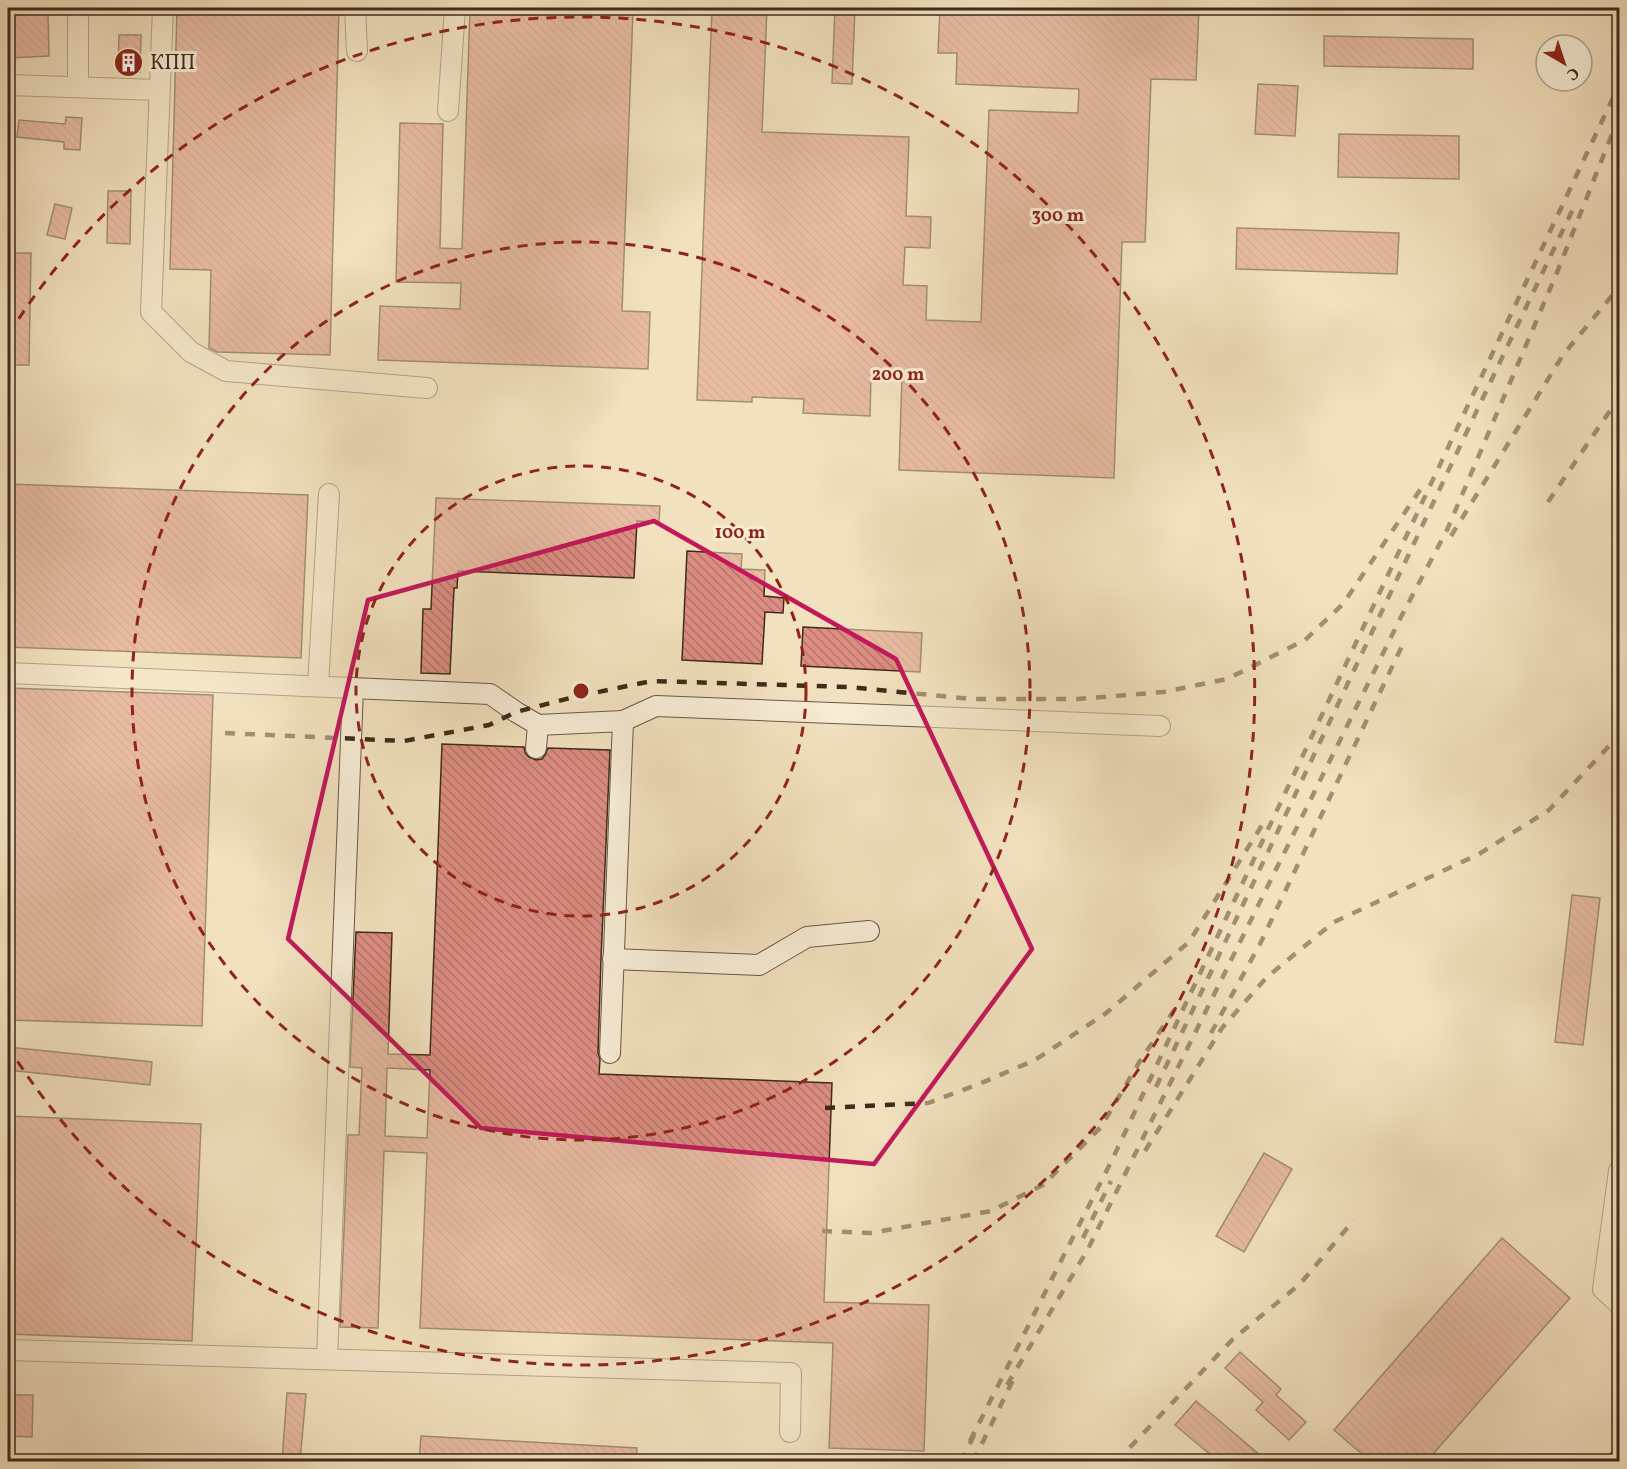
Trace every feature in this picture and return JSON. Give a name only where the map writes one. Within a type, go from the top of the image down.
[{"type":"street","points":[[163,8],[151,312],[191,351],[226,371],[427,388]]},
{"type":"street","points":[[355,8],[357,51]]},
{"type":"street","points":[[448,111],[455,8]]},
{"type":"street","points":[[78,18],[78,87]]},
{"type":"street","points":[[8,85],[159,90]]},
{"type":"street","points":[[318,687],[329,494]]},
{"type":"street","points":[[8,673],[490,694],[538,725],[622,721],[656,706],[1160,726]]},
{"type":"street","points":[[327,1359],[353,688]]},
{"type":"street","points":[[610,1053],[622,721]]},
{"type":"street","points":[[536,747],[538,725]]},
{"type":"street","points":[[613,959],[759,965],[807,937],[869,931]]},
{"type":"street","points":[[1619,1171],[1603,1289],[1620,1305]]},
{"type":"street","points":[[8,1350],[790,1373],[790,1432]]},
{"type":"highlighted area","points":[[654,521],[896,659],[1032,949],[874,1164],[481,1128],[288,939],[368,600]]},
{"type":"building","points":[[177,8],[339,8],[330,355],[217,352],[209,348],[211,270],[170,269]]},
{"type":"building","points":[[470,8],[633,11],[622,311],[650,312],[648,369],[378,360],[380,306],[460,309],[461,283],[396,282],[400,123],[443,124],[440,248],[462,249]]},
{"type":"building","points":[[712,8],[767,8],[762,132],[909,137],[906,216],[931,217],[930,248],[905,247],[903,285],[927,286],[926,320],[981,322],[989,110],[1078,113],[1079,89],[956,84],[957,53],[938,53],[940,8],[1199,8],[1196,80],[1151,79],[1145,242],[1122,242],[1114,478],[899,470],[902,376],[871,375],[870,416],[803,413],[804,399],[752,397],[752,402],[697,400]]},
{"type":"building","points":[[835,8],[855,8],[852,84],[832,83]]},
{"type":"building","points":[[48,13],[49,56],[8,58],[8,15]]},
{"type":"building","name":"КПП","points":[[119,35],[141,35],[140,72],[118,72]]},
{"type":"building","points":[[1324,36],[1473,39],[1473,69],[1324,66]]},
{"type":"building","points":[[1258,84],[1298,86],[1295,136],[1255,134]]},
{"type":"building","points":[[66,117],[82,118],[80,150],[64,149],[64,142],[17,137],[19,120],[65,124]]},
{"type":"building","points":[[1339,134],[1459,136],[1459,179],[1338,177]]},
{"type":"building","points":[[108,191],[131,191],[130,244],[107,243]]},
{"type":"building","points":[[55,204],[72,208],[65,239],[47,235]]},
{"type":"building","points":[[1237,228],[1399,233],[1397,274],[1236,269]]},
{"type":"building","points":[[8,253],[31,253],[29,365],[8,365]]},
{"type":"building","points":[[8,484],[308,495],[301,658],[8,647]]},
{"type":"building","points":[[436,498],[660,506],[659,522],[637,521],[634,578],[458,571],[457,588],[454,588],[450,674],[421,673],[423,609],[431,609]]},
{"type":"building","points":[[687,551],[742,554],[741,569],[765,570],[764,596],[784,598],[783,613],[765,612],[762,664],[682,660]]},
{"type":"building","points":[[803,627],[922,633],[920,672],[801,666]]},
{"type":"building","points":[[8,688],[213,695],[202,1026],[8,1020]]},
{"type":"building","points":[[442,744],[524,747],[525,753],[536,760],[542,759],[548,748],[610,750],[601,959],[599,1074],[832,1083],[824,1302],[929,1305],[924,1451],[829,1448],[833,1343],[420,1328],[427,1153],[384,1151],[378,1328],[340,1327],[348,1135],[359,1135],[362,1068],[350,1067],[356,932],[392,933],[388,1054],[430,1055]],"holes":[[[387,1068],[430,1070],[427,1138],[385,1136]]]},
{"type":"building","points":[[1572,895],[1600,898],[1583,1045],[1555,1042]]},
{"type":"building","points":[[8,1047],[152,1062],[150,1085],[8,1070]]},
{"type":"building","points":[[8,1116],[201,1124],[192,1341],[8,1334]]},
{"type":"building","points":[[1264,1153],[1292,1169],[1244,1252],[1216,1236]]},
{"type":"building","points":[[1502,1238],[1570,1298],[1427,1461],[1370,1461],[1334,1430]]},
{"type":"building","points":[[1240,1352],[1281,1389],[1276,1395],[1306,1422],[1289,1440],[1256,1410],[1263,1402],[1225,1368]]},
{"type":"building","points":[[287,1393],[306,1394],[300,1461],[282,1461]]},
{"type":"building","points":[[8,1395],[33,1395],[32,1437],[8,1436]]},
{"type":"building","points":[[1196,1401],[1267,1461],[1218,1461],[1175,1425]]},
{"type":"building","points":[[421,1436],[637,1448],[636,1461],[419,1461]]},
{"type":"railway","points":[[970,1441],[1112,1160],[1620,83]]},
{"type":"railway","points":[[1007,1385],[1088,1249],[1401,617],[1447,530],[1556,275],[1620,114]]},
{"type":"railway","points":[[1156,1087],[1573,209]]},
{"type":"railway","points":[[1451,536],[1563,355],[1620,286]]},
{"type":"railway","points":[[1548,502],[1620,396]]},
{"type":"railway","points":[[225,733],[404,741],[489,725],[516,712],[652,681],[849,687],[971,699],[1078,699],[1163,692],[1227,679],[1305,640],[1343,604],[1424,484]]},
{"type":"railway","points":[[1211,1033],[1260,944],[1403,644]]},
{"type":"railway","points":[[1145,1151],[1222,1028],[1267,977],[1334,922],[1479,854],[1549,810],[1610,745],[1620,724]]},
{"type":"railway","points":[[825,1108],[928,1103],[1035,1060],[1105,1014],[1189,942],[1264,822]]},
{"type":"railway","points":[[822,1231],[871,1233],[991,1211],[1043,1185],[1101,1127],[1140,1061],[1177,1006]]},
{"type":"railway","points":[[1083,1238],[1111,1181]]},
{"type":"railway","points":[[1116,1462],[1233,1339],[1300,1284],[1354,1220]]},
{"type":"railway","points":[[973,1462],[1014,1378]]},
{"type":"railway","points":[[1610,1462],[1614,1446],[1620,1387]]},
{"type":"railway","points":[[961,1462],[974,1435]]},
{"type":"place","name":"КПП","points":[[129,62]]}]
